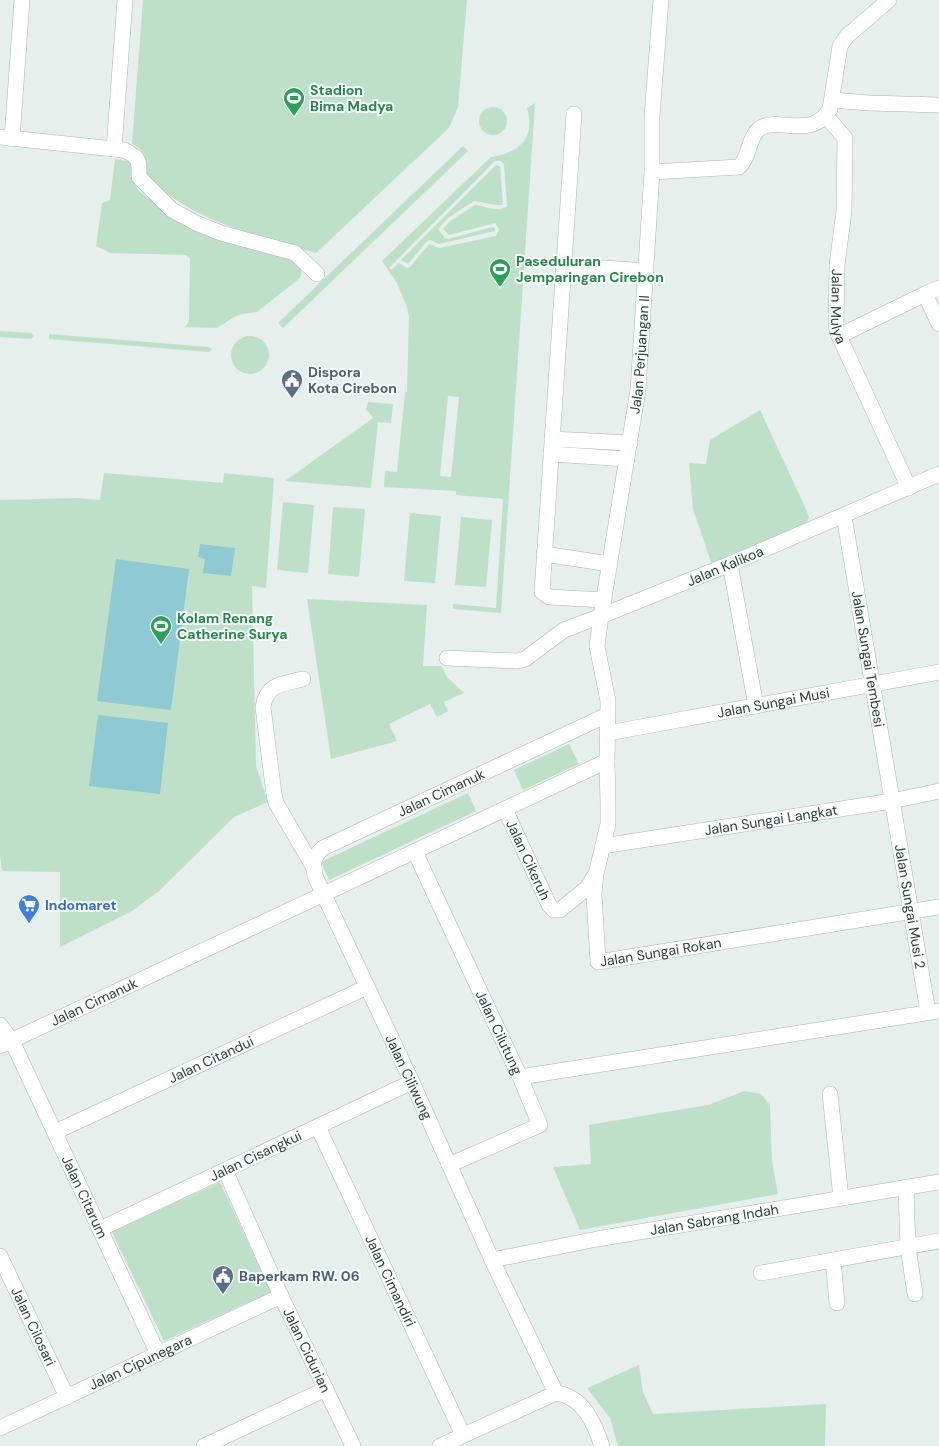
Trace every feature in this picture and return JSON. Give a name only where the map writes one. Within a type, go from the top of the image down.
[{"type":"street","points":[[22,0],[6,138],[124,150],[136,156],[139,161],[139,177],[172,210],[196,223],[221,233],[295,253],[317,274]]},
{"type":"street","points":[[114,149],[125,0]]},
{"type":"street","name":"Jalan Perjuangan II","points":[[601,616],[638,390],[652,172],[652,116],[661,0]]},
{"type":"street","points":[[652,172],[739,167],[744,162],[755,134],[760,128],[806,125],[817,122],[826,116],[832,100],[840,46],[860,23],[889,0]]},
{"type":"street","points":[[832,100],[939,105]]},
{"type":"street","points":[[574,114],[542,592],[548,597],[604,600]]},
{"type":"street","name":"Jalan Mulya","points":[[826,116],[845,138],[844,211],[837,265],[836,326],[909,488]]},
{"type":"street","points":[[563,265],[646,271]]},
{"type":"street","points":[[839,336],[932,291],[939,324]]},
{"type":"street","points":[[551,447],[630,443]]},
{"type":"street","points":[[551,447],[627,459]]},
{"type":"street","name":"Jalan Kalikoa","points":[[447,658],[517,661],[525,658],[564,630],[730,564],[939,474]]},
{"type":"street","name":"Jalan Sungai Tembesi","points":[[844,516],[892,802]]},
{"type":"street","points":[[544,554],[610,564]]},
{"type":"street","points":[[730,564],[756,706]]},
{"type":"street","points":[[601,616],[597,646],[607,694],[607,715]]},
{"type":"street","name":"Jalan Sungai Musi","points":[[608,733],[939,672]]},
{"type":"street","points":[[303,679],[277,685],[264,697],[263,707],[276,803],[314,868],[315,876],[324,895]]},
{"type":"street","name":"Jalan Sungai Rokan","points":[[607,715],[608,824],[596,874],[594,894],[598,962],[939,907]]},
{"type":"street","name":"Jalan Cimanuk","points":[[314,868],[316,854],[323,848],[607,715]]},
{"type":"street","name":"Jalan Cimanuk","points":[[6,1043],[607,761]]},
{"type":"street","name":"Jalan Sungai Langkat","points":[[603,846],[892,802],[939,791]]},
{"type":"street","name":"Jalan Sungai Musi 2","points":[[892,802],[911,912],[934,1012]]},
{"type":"street","name":"Jalan Cikeruh","points":[[505,809],[549,905],[554,910],[560,910],[587,888],[596,874]]},
{"type":"street","name":"Jalan Cilutung","points":[[415,852],[540,1124],[450,1165]]},
{"type":"street","name":"Jalan Ciliwung","points":[[324,895],[412,1082],[492,1260],[556,1393]]},
{"type":"street","name":"Jalan Citandui","points":[[55,1132],[367,987]]},
{"type":"street","points":[[520,1078],[934,1012]]},
{"type":"street","name":"Jalan Citarum","points":[[0,1025],[6,1043],[55,1132],[158,1354]]},
{"type":"street","name":"Jalan Cisangkui","points":[[100,1229],[412,1082]]},
{"type":"street","points":[[830,1094],[841,1198]]},
{"type":"street","name":"Jalan Cimandiri","points":[[318,1127],[463,1435]]},
{"type":"street","name":"Jalan Cidurian","points":[[225,1170],[281,1296],[353,1446]]},
{"type":"street","name":"Jalan Sabrang Indah","points":[[492,1260],[597,1238],[939,1182]]},
{"type":"street","points":[[906,1188],[908,1247],[916,1294]]},
{"type":"street","points":[[761,1273],[939,1242]]},
{"type":"street","name":"Jalan Cilosari","points":[[0,1256],[66,1397]]},
{"type":"street","points":[[833,1260],[837,1303]]},
{"type":"street","name":"Jalan Cipunegara","points":[[0,1428],[281,1296]]},
{"type":"street","points":[[204,1446],[326,1389]]},
{"type":"street","points":[[440,1446],[556,1393],[566,1394],[586,1410],[594,1424],[602,1446]]},
{"type":"green space","name":"Stadion Bima Madya","points":[[143,0],[467,0],[458,107],[449,128],[316,253],[235,229],[197,212],[161,189],[147,175],[144,166],[144,155],[132,144]]},
{"type":"green space","points":[[535,103],[501,613],[453,609],[453,604],[496,608],[503,499],[456,495],[456,491],[384,487],[385,471],[397,472],[405,392],[407,392],[409,317],[397,283],[382,261],[491,157],[510,152],[523,142],[529,127],[527,108]],"holes":[[[495,161],[500,161],[504,164],[507,206],[496,209],[475,205],[450,221],[443,229],[449,235],[495,223],[499,229],[496,236],[439,248],[429,244],[410,267],[407,268],[399,263],[391,270],[389,268]],[[448,396],[459,397],[451,477],[440,476]]]},
{"type":"green space","points":[[493,107],[503,111],[507,121],[503,131],[493,135],[483,131],[479,121],[483,111]]},
{"type":"green space","points":[[463,146],[468,151],[283,328],[278,323]]},
{"type":"green space","points":[[115,159],[131,162],[134,183],[139,191],[174,218],[292,259],[301,270],[300,278],[257,312],[234,317],[217,328],[185,327],[189,319],[190,259],[186,255],[110,253],[96,246],[102,203],[110,200]]},
{"type":"green space","points":[[496,165],[500,166],[503,205],[474,201],[448,218],[438,229],[448,239],[493,227],[495,231],[439,244],[430,240],[427,241],[408,264],[401,260]]},
{"type":"green space","points":[[0,331],[32,333],[34,336],[31,339],[0,337]]},
{"type":"green space","points":[[49,334],[209,347],[212,349],[209,352],[49,339]]},
{"type":"green space","points":[[250,336],[264,341],[269,355],[264,369],[250,374],[236,369],[231,355],[236,341]]},
{"type":"green space","points":[[368,402],[393,404],[391,423],[378,422],[371,488],[285,481],[373,418],[366,409]]},
{"type":"green space","points":[[760,410],[809,517],[807,523],[712,565],[693,509],[689,463],[706,464],[710,440]]},
{"type":"green space","points":[[104,473],[223,483],[224,473],[274,478],[266,588],[252,586],[256,766],[268,802],[234,817],[159,891],[132,911],[60,947],[60,872],[2,871],[0,856],[0,500],[77,498],[100,500]]},
{"type":"green space","points":[[283,502],[314,505],[308,573],[277,570]]},
{"type":"green space","points":[[333,507],[365,509],[359,577],[328,574]]},
{"type":"green space","points":[[410,513],[441,516],[435,583],[404,581]]},
{"type":"green space","points":[[461,517],[492,520],[486,587],[455,585]]},
{"type":"green space","points":[[307,599],[427,605],[423,666],[441,666],[447,677],[464,693],[444,702],[448,711],[437,717],[430,704],[389,724],[397,741],[331,759]]},
{"type":"green space","points":[[569,744],[579,764],[523,790],[514,770]]},
{"type":"green space","points":[[468,793],[476,811],[329,880],[321,862]]},
{"type":"green space","points":[[744,1091],[761,1094],[770,1105],[772,1162],[778,1194],[580,1230],[553,1167],[591,1164],[589,1125],[708,1105]]},
{"type":"green space","points":[[220,1182],[271,1292],[164,1341],[112,1232]]},
{"type":"green space","points":[[639,1365],[643,1392],[653,1414],[826,1404],[825,1446],[618,1446],[610,1418],[587,1388]]},
{"type":"water","points":[[200,544],[235,548],[231,576],[203,573],[205,559],[198,557]]},
{"type":"water","points":[[116,559],[189,569],[171,710],[97,701]]},
{"type":"water","points":[[98,715],[168,723],[160,794],[89,786]]},
{"type":"place","name":"Stadion Bima Madya","points":[[294,117]]},
{"type":"place","name":"Paseduluran Jemparingan Cirebon","points":[[500,288]]},
{"type":"place","name":"Dispora Kota Cirebon","points":[[292,399]]},
{"type":"place","name":"Kolam Renang Catherine Surya","points":[[161,645]]},
{"type":"place","name":"Indomaret","points":[[29,924]]},
{"type":"place","name":"Baperkam RW. 06","points":[[223,1295]]}]
